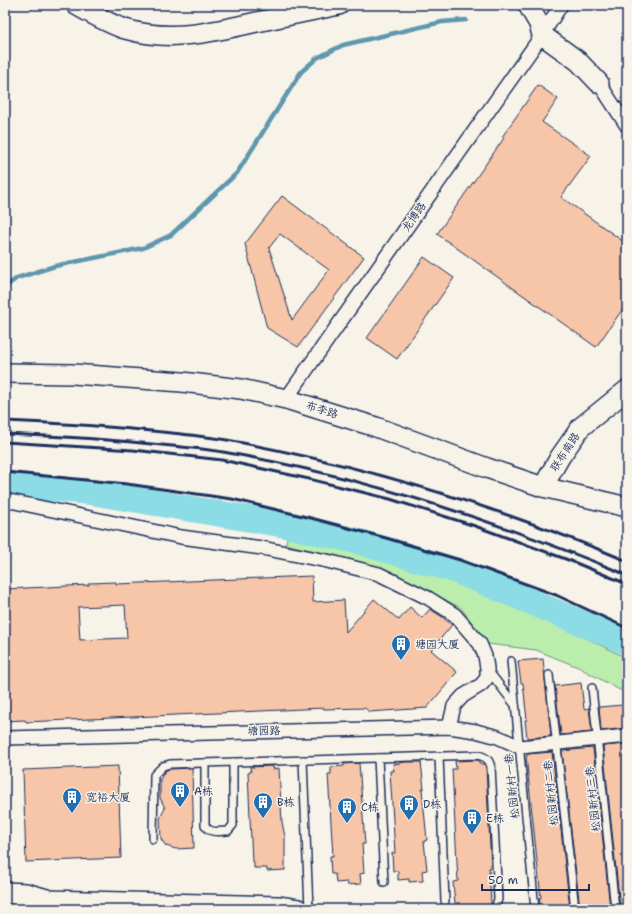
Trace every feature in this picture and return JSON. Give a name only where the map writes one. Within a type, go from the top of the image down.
[{"type":"main road","points":[[76,5],[104,21],[125,29],[153,35],[176,36],[210,32],[339,5]]},
{"type":"main road","points":[[528,5],[539,24],[542,35],[578,61],[599,83]]},
{"type":"main road","name":"布李路","points":[[5,373],[73,374],[182,382],[240,389],[286,399],[376,427],[543,488],[627,507]]},
{"type":"main road","name":"联布南路","points":[[543,488],[560,457],[581,427],[627,390]]},
{"type":"main road","points":[[5,893],[26,894],[47,900]]},
{"type":"main road","points":[[5,903],[47,900],[254,905],[298,909]]},
{"type":"street","name":"龙博路","points":[[286,399],[542,35],[561,5]]},
{"type":"street","points":[[599,83],[627,126]]},
{"type":"street","points":[[5,500],[181,537],[262,548],[328,561],[379,574],[428,598],[455,615],[480,644],[485,656],[487,668],[487,678],[481,685],[463,696],[454,706],[449,727]]},
{"type":"street","name":"塘园路","points":[[5,738],[449,727],[476,731],[498,737],[520,748]]},
{"type":"street","points":[[520,748],[627,736]]},
{"type":"lane","name":"松园新村一巷","points":[[511,661],[536,909]]},
{"type":"lane","points":[[487,668],[515,705]]},
{"type":"lane","name":"松园新村二巷","points":[[549,675],[575,909]]},
{"type":"lane","name":"松园新村三巷","points":[[592,688],[615,909]]},
{"type":"lane","points":[[439,756],[445,901]]},
{"type":"lane","points":[[153,840],[154,775],[163,766],[170,764],[484,756],[490,761],[491,767],[498,899],[495,909]]},
{"type":"lane","points":[[378,758],[384,882]]},
{"type":"lane","points":[[303,760],[309,909]]},
{"type":"lane","points":[[205,763],[207,829],[211,831],[228,831],[233,825],[234,818],[232,762]]},
{"type":"green space","points":[[290,532],[434,575],[553,622],[627,658],[627,694],[578,667],[536,650],[488,644],[461,608],[408,580],[349,559],[285,544]]},
{"type":"building","points":[[538,85],[558,99],[542,122],[591,156],[561,197],[627,244],[627,303],[596,347],[437,234],[504,138],[502,137]]},
{"type":"building","points":[[282,196],[364,257],[298,347],[267,328],[245,244]],"holes":[[[280,234],[329,270],[292,320],[269,248]]]},
{"type":"building","points":[[424,257],[454,278],[397,359],[367,338]]},
{"type":"building","points":[[312,576],[313,602],[344,600],[346,632],[374,599],[399,620],[410,607],[422,618],[430,609],[441,616],[452,625],[431,650],[457,672],[427,708],[369,712],[365,708],[324,708],[26,722],[25,720],[5,721],[5,589],[89,585],[89,583],[116,582],[116,584]],"holes":[[[125,605],[127,638],[80,640],[78,607]]]},
{"type":"building","points":[[543,659],[551,736],[527,738],[525,720],[527,720],[523,683],[521,683],[518,661]]},
{"type":"building","points":[[581,683],[584,709],[589,708],[592,732],[561,735],[555,686]]},
{"type":"building","points":[[623,705],[625,728],[601,731],[599,707]]},
{"type":"building","points":[[627,744],[627,906],[620,907],[603,746]]},
{"type":"building","points":[[593,748],[610,908],[580,909],[562,751]]},
{"type":"building","points":[[552,752],[570,909],[541,909],[539,898],[541,898],[526,756],[528,754]]},
{"type":"building","name":"E栋","points":[[455,761],[480,761],[480,764],[484,764],[486,767],[491,867],[489,868],[491,906],[486,906],[486,909],[461,909],[460,903],[455,903],[453,882],[458,881],[452,769],[456,769]]},
{"type":"building","name":"D栋","points":[[421,762],[427,840],[424,841],[427,870],[422,871],[423,881],[409,882],[409,879],[398,880],[398,871],[393,871],[392,853],[395,853],[390,771],[394,771],[393,764]]},
{"type":"building","name":"C栋","points":[[359,763],[365,844],[362,844],[364,873],[360,874],[361,884],[347,885],[347,882],[336,883],[335,874],[331,874],[330,856],[333,856],[328,774],[331,774],[331,767]]},
{"type":"building","name":"宽裕大厦","points":[[118,766],[121,858],[26,862],[23,770]]},
{"type":"building","name":"B栋","points":[[273,766],[273,769],[279,768],[282,822],[285,837],[285,870],[267,871],[267,868],[254,868],[254,862],[252,862],[248,773],[251,772],[250,767]]},
{"type":"building","name":"A栋","points":[[192,768],[194,848],[176,849],[166,846],[161,839],[160,818],[165,808],[160,798],[160,779],[166,770]]},
{"type":"waterway","points":[[5,287],[17,278],[55,266],[143,248],[171,235],[237,173],[301,72],[317,58],[343,45],[442,22],[466,20]]},
{"type":"waterway","points":[[5,484],[91,492],[286,525],[353,540],[455,570],[627,642]]},
{"type":"railway","points":[[5,421],[172,433],[227,440],[278,450],[380,475],[430,490],[529,523],[627,561]]},
{"type":"railway","points":[[5,434],[89,438],[131,442],[223,452],[275,462],[378,487],[428,502],[529,536],[627,575]]},
{"type":"railway","points":[[5,442],[133,450],[222,460],[309,479],[390,499],[475,526],[571,561],[627,584]]},
{"type":"railway","points":[[5,472],[127,484],[232,499],[311,518],[460,560],[556,595],[627,628]]},
{"type":"place","name":"塘园大厦","points":[[401,661]]},
{"type":"place","name":"A栋","points":[[180,808]]},
{"type":"place","name":"宽裕大厦","points":[[72,814]]},
{"type":"place","name":"B栋","points":[[263,819]]},
{"type":"place","name":"D栋","points":[[409,821]]},
{"type":"place","name":"C栋","points":[[347,824]]},
{"type":"place","name":"E栋","points":[[472,835]]}]
